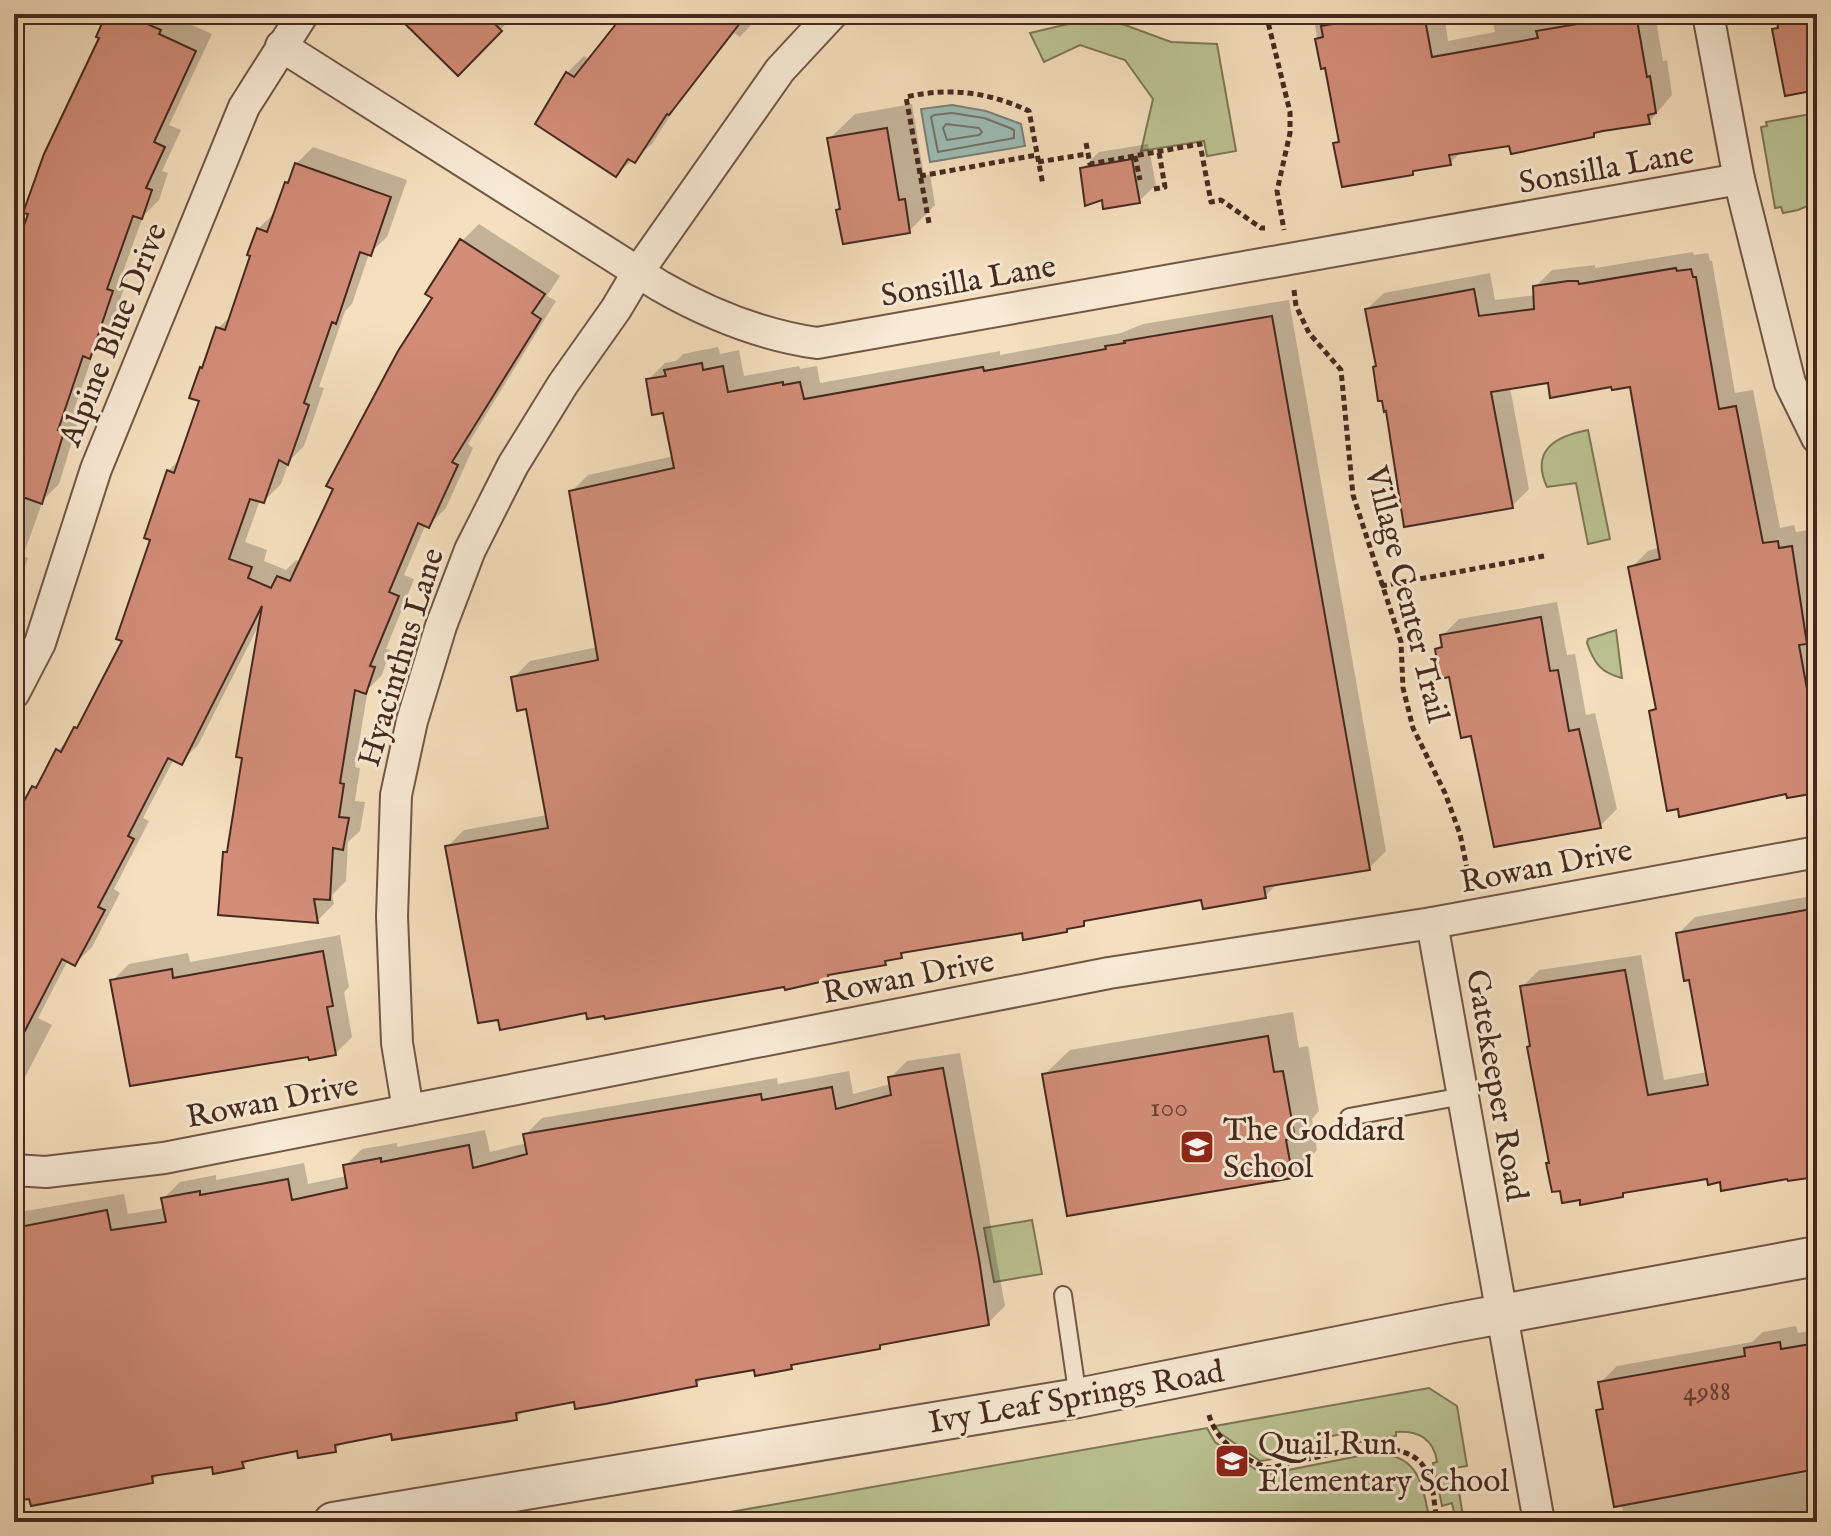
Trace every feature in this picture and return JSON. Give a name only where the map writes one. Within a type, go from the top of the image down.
[{"type":"street","name":"Alpine Blue Drive","points":[[14,693],[40,643],[96,469],[244,107],[303,14]]},
{"type":"street","name":"Hyacinthus Lane","points":[[408,1110],[397,1043],[392,916],[396,795],[412,721],[441,626],[470,550],[513,465],[638,272],[780,70],[832,14]]},
{"type":"street","points":[[1708,14],[1739,179],[1790,383],[1817,438]]},
{"type":"street","name":"Sonsilla Lane","points":[[281,46],[701,309],[780,337],[817,343],[1739,179]]},
{"type":"street","name":"Rowan Drive","points":[[14,1170],[46,1172],[164,1158],[1109,973],[1432,923],[1817,852]]},
{"type":"street","name":"Gatekeeper Road","points":[[1432,923],[1539,1522]]},
{"type":"street","name":"Ivy Leaf Springs Road","points":[[341,1521],[1078,1398],[1502,1314],[1817,1256]]},
{"type":"lane","points":[[1349,1117],[1463,1096]]},
{"type":"lane","points":[[1063,1295],[1078,1398]]},
{"type":"path","points":[[1086,143],[1090,164],[1200,144],[1211,202],[1221,200],[1261,228],[1284,228],[1277,191],[1290,133],[1290,112],[1266,14]]},
{"type":"path","points":[[929,223],[906,97],[961,91],[1004,99],[1029,111],[1043,185]]},
{"type":"path","points":[[1154,189],[1165,187],[1159,152]]},
{"type":"path","points":[[920,176],[1087,154]]},
{"type":"path","points":[[1135,156],[1140,180]]},
{"type":"path","name":"Village Center Trail","points":[[1293,285],[1296,306],[1309,333],[1341,370],[1353,495],[1401,642],[1403,688],[1413,728],[1445,793],[1460,834],[1468,873]]},
{"type":"path","points":[[1381,586],[1544,556]]},
{"type":"path","points":[[1209,1415],[1213,1431],[1219,1438],[1269,1468],[1381,1447],[1405,1451],[1423,1464],[1428,1474],[1437,1522]]},
{"type":"green space","points":[[1100,20],[1125,25],[1171,42],[1217,44],[1236,151],[1207,156],[1204,141],[1141,151],[1153,99],[1125,60],[1080,45],[1044,62],[1030,33],[1081,21]]},
{"type":"green space","points":[[1817,113],[1817,202],[1783,213],[1781,207],[1775,208],[1761,127],[1767,126],[1766,122]]},
{"type":"green space","points":[[1588,430],[1610,539],[1588,544],[1576,483],[1547,487],[1542,463],[1544,454],[1556,441]]},
{"type":"green space","points":[[1616,630],[1622,678],[1599,666],[1587,643],[1588,639]]},
{"type":"green space","points":[[1032,1220],[1042,1274],[994,1282],[984,1228]]},
{"type":"green space","points":[[1429,1388],[1457,1406],[1467,1466],[1455,1468],[1464,1522],[1456,1522],[1452,1503],[1442,1506],[1433,1463],[1437,1462],[1435,1454],[1429,1442],[1418,1435],[1396,1432],[1396,1436],[1354,1443],[1351,1432],[1298,1443],[1300,1455],[1260,1461],[1220,1433],[1215,1426]]},
{"type":"green space","name":"Quail Run Elementary School","points":[[1207,1428],[1215,1442],[1255,1469],[1262,1470],[1263,1475],[1369,1454],[1398,1458],[1415,1472],[1430,1522],[674,1522]]},
{"type":"water","points":[[952,105],[986,111],[1021,124],[1025,146],[930,162],[921,109]]},
{"type":"building","points":[[106,14],[125,14],[161,30],[159,34],[196,51],[154,142],[165,147],[146,188],[152,190],[142,219],[133,216],[107,289],[113,291],[90,359],[83,356],[58,430],[64,432],[42,504],[14,494],[14,254],[28,214],[23,213],[44,154],[99,38],[96,37]]},
{"type":"building","points":[[395,14],[485,14],[502,31],[458,76]]},
{"type":"building","points":[[624,14],[747,14],[667,114],[635,163],[628,159],[616,177],[535,124],[566,72],[574,77]]},
{"type":"building","points":[[1364,14],[1424,14],[1432,57],[1538,38],[1536,31],[1636,14],[1656,113],[1648,115],[1650,124],[1603,131],[1594,133],[1594,137],[1511,154],[1509,146],[1449,155],[1451,165],[1342,187],[1333,143],[1339,142],[1325,68],[1321,69],[1315,39],[1323,37],[1321,26]]},
{"type":"building","points":[[1776,14],[1817,14],[1817,90],[1785,96],[1772,29],[1778,28]]},
{"type":"building","points":[[887,128],[899,200],[905,199],[910,233],[843,244],[827,138]]},
{"type":"building","points":[[1132,159],[1140,203],[1103,209],[1102,200],[1085,206],[1080,168]]},
{"type":"building","points":[[295,163],[391,197],[371,256],[360,252],[336,324],[332,322],[304,403],[309,405],[288,465],[279,460],[264,503],[250,499],[229,559],[252,567],[248,578],[271,588],[277,576],[290,581],[333,489],[326,486],[398,351],[432,298],[425,294],[460,239],[545,294],[532,313],[541,319],[452,462],[458,465],[429,528],[418,523],[389,592],[399,596],[370,666],[375,667],[366,694],[355,690],[340,783],[344,784],[339,817],[349,818],[343,850],[333,848],[330,900],[314,899],[318,923],[218,915],[223,852],[227,852],[242,758],[236,757],[262,606],[182,765],[168,758],[128,836],[134,839],[98,907],[105,910],[75,966],[62,959],[14,1052],[14,820],[32,786],[36,788],[56,749],[61,752],[74,727],[77,728],[122,641],[116,639],[150,540],[144,538],[167,470],[174,473],[199,401],[189,398],[200,367],[216,327],[225,330],[257,228],[267,232]]},
{"type":"building","points":[[1676,268],[1677,271],[1691,269],[1693,277],[1696,277],[1719,409],[1736,406],[1763,543],[1778,541],[1779,548],[1792,546],[1807,644],[1799,645],[1817,744],[1817,793],[1787,798],[1786,794],[1679,817],[1678,809],[1667,811],[1649,711],[1656,709],[1628,567],[1660,559],[1630,387],[1612,390],[1611,387],[1550,398],[1548,383],[1491,392],[1513,508],[1404,527],[1386,411],[1382,401],[1378,401],[1373,367],[1376,366],[1365,309],[1474,289],[1479,316],[1534,309],[1533,286],[1568,281],[1578,281],[1579,284]]},
{"type":"building","points":[[1272,316],[1370,870],[1264,887],[1266,898],[1203,909],[1201,900],[1084,921],[1084,926],[1067,929],[1067,932],[1023,940],[1022,933],[901,953],[902,958],[885,961],[886,965],[828,975],[829,980],[785,990],[784,987],[605,1019],[604,1016],[587,1019],[586,1013],[500,1030],[498,1020],[478,1023],[445,846],[548,828],[526,709],[517,711],[511,677],[598,660],[569,491],[674,468],[663,413],[652,415],[646,379],[666,376],[664,370],[702,363],[703,370],[723,366],[728,392],[800,382],[804,399],[983,367],[984,371],[1106,349],[1105,346],[1124,341]]},
{"type":"building","points":[[1541,617],[1550,671],[1558,670],[1569,731],[1579,729],[1601,828],[1494,847],[1471,736],[1461,738],[1449,677],[1440,679],[1435,649],[1442,647],[1440,635]]},
{"type":"building","points":[[1817,908],[1817,1177],[1721,1191],[1720,1182],[1708,1185],[1707,1179],[1623,1193],[1623,1197],[1580,1205],[1580,1200],[1562,1203],[1560,1191],[1552,1192],[1546,1163],[1549,1163],[1527,1047],[1530,1046],[1520,986],[1625,970],[1648,1095],[1708,1085],[1689,980],[1684,981],[1676,933]]},
{"type":"building","points":[[323,951],[333,1006],[327,1007],[336,1055],[130,1086],[110,980],[172,969],[173,978]]},
{"type":"building","points":[[1268,1036],[1274,1072],[1283,1071],[1295,1138],[1286,1140],[1293,1178],[1067,1216],[1042,1074]]},
{"type":"building","points":[[943,1068],[989,1325],[880,1345],[880,1349],[791,1365],[792,1369],[755,1376],[754,1370],[696,1380],[697,1386],[605,1404],[575,1409],[574,1402],[516,1413],[517,1420],[392,1440],[391,1434],[335,1445],[336,1452],[298,1458],[297,1451],[242,1462],[244,1468],[213,1474],[212,1467],[152,1476],[153,1483],[31,1506],[29,1499],[14,1501],[14,1228],[107,1210],[111,1230],[166,1222],[161,1198],[200,1191],[200,1195],[288,1179],[292,1200],[347,1188],[343,1165],[381,1158],[381,1162],[469,1145],[473,1168],[527,1154],[523,1134],[761,1094],[762,1100],[832,1087],[836,1109],[891,1095],[888,1077]]},
{"type":"building","points":[[1780,1342],[1781,1349],[1817,1343],[1817,1469],[1614,1507],[1596,1410],[1603,1409],[1598,1382],[1745,1356],[1744,1348]]},
{"type":"place","name":"The Goddard School","points":[[1197,1147]]},
{"type":"place","name":"Quail Run Elementary School","points":[[1232,1461]]}]
